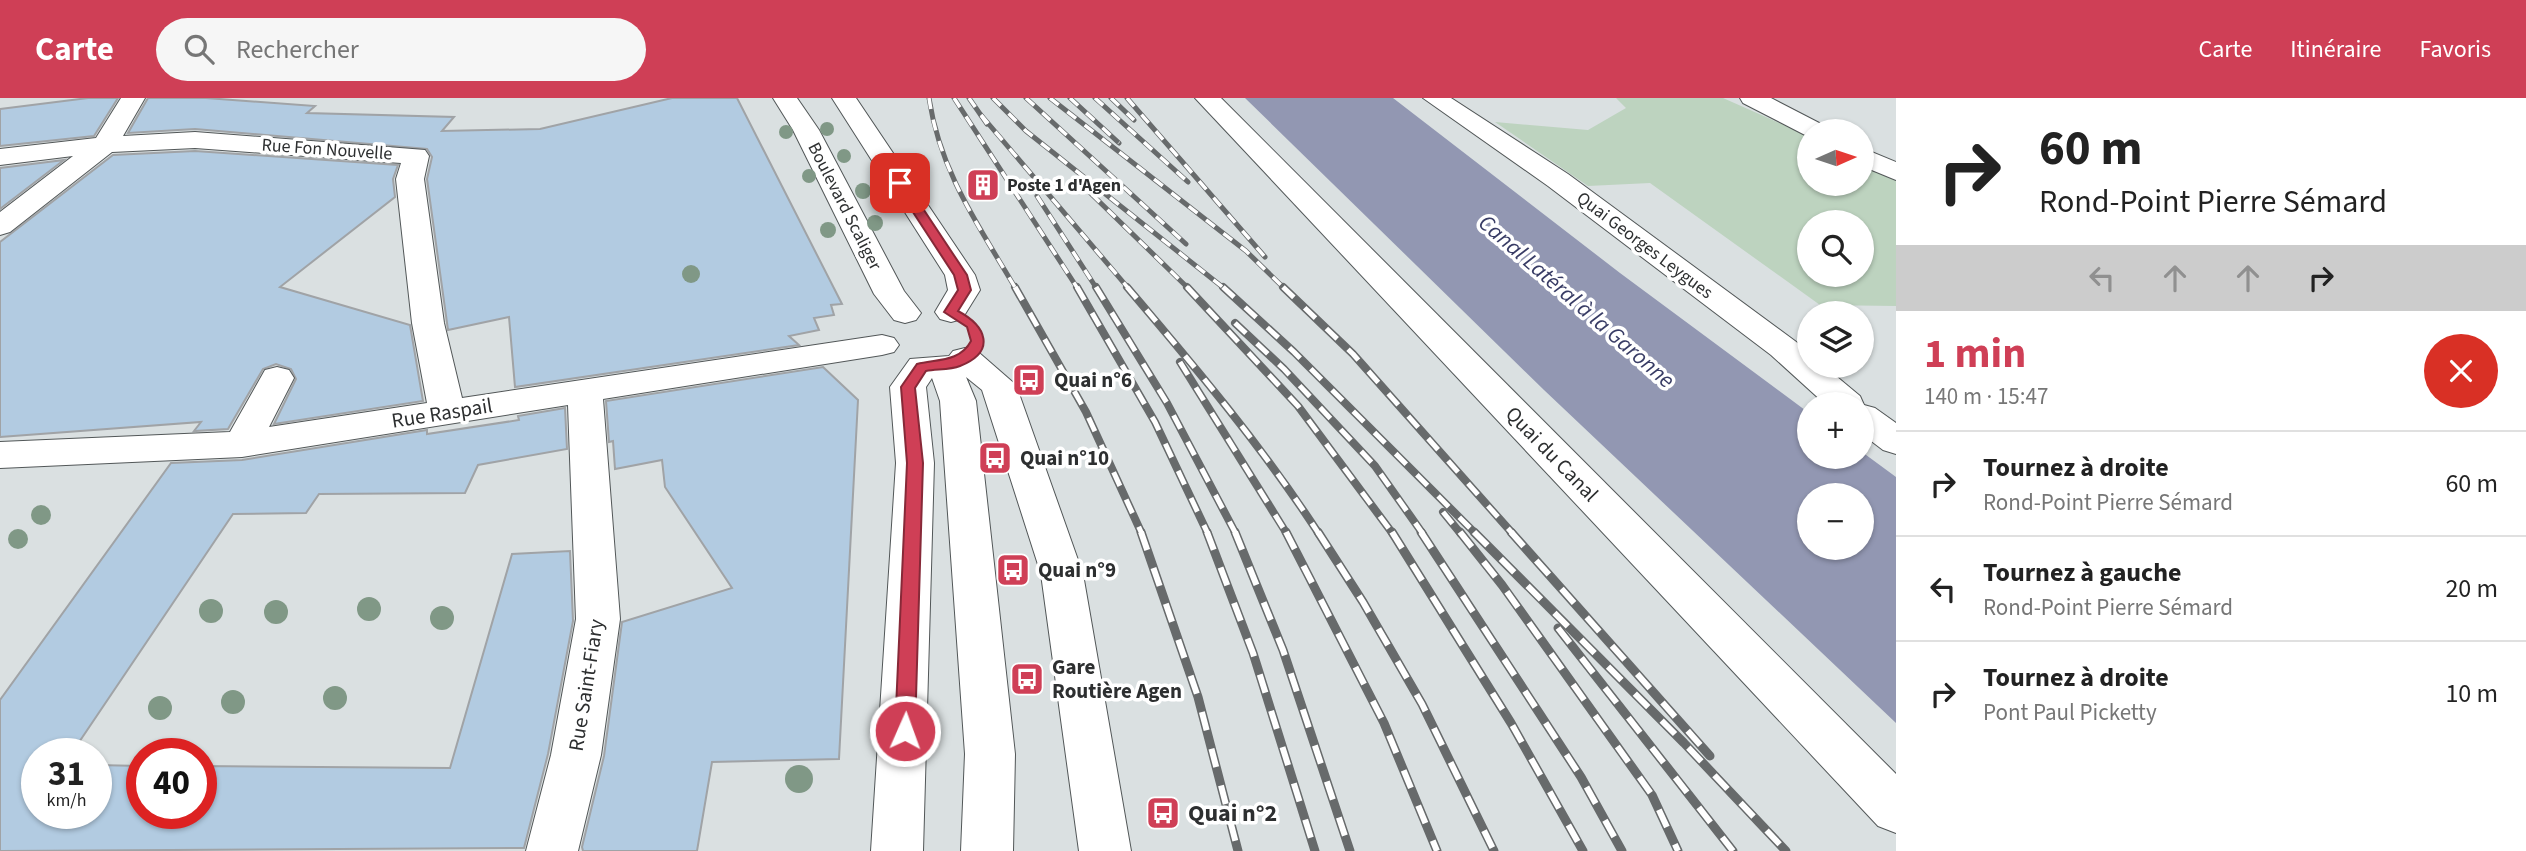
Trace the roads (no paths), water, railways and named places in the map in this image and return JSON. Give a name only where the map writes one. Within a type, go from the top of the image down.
[{"type":"street","points":[[0,226],[105,145],[133,98]]},
{"type":"street","name":"Boulevard Scaliger","points":[[785,98],[806,130],[890,294],[905,313]]},
{"type":"street","points":[[844,98],[964,283],[964,290],[951,312]]},
{"type":"street","name":"Quai du Canal","points":[[1208,98],[1896,809]]},
{"type":"street","name":"Quai Georges Leygues","points":[[1435,98],[1558,180],[1783,348],[1833,392]]},
{"type":"street","points":[[1752,98],[1797,121]]},
{"type":"street","name":"Rue Fon Nouvelle","points":[[105,145],[195,140],[416,156],[410,179],[428,323],[447,411]]},
{"type":"street","points":[[0,157],[105,145]]},
{"type":"street","points":[[1874,162],[1896,172]]},
{"type":"street","points":[[897,851],[915,463],[908,387],[944,364],[973,350],[977,332],[963,317],[951,312],[926,309],[905,313],[888,323],[881,337],[882,345],[895,358],[944,364],[998,385],[1062,574],[1105,851]]},
{"type":"street","name":"Rue Raspail","points":[[0,455],[242,444],[882,345]]},
{"type":"street","points":[[944,364],[958,401],[990,754],[987,851]]},
{"type":"street","points":[[242,444],[277,378]]},
{"type":"street","name":"Rue Saint-Fiary","points":[[552,851],[576,755],[598,619],[585,391]]},
{"type":"street","points":[[1874,425],[1896,441]]},
{"type":"water","name":"Canal Latéral à la Garonne","points":[[1245,98],[1393,98],[1620,273],[1797,404],[1797,469],[1874,469],[1874,461],[1896,477],[1896,723],[1544,390]]},
{"type":"railway","points":[[929,98],[934,125],[952,174],[975,220],[1016,289]]},
{"type":"railway","points":[[954,98],[1078,289]]},
{"type":"railway","points":[[969,98],[987,124]]},
{"type":"railway","points":[[993,98],[1026,131],[1225,289]]},
{"type":"railway","points":[[1026,98],[1186,244]]},
{"type":"railway","points":[[1050,98],[1246,251],[1285,289]]},
{"type":"railway","points":[[1070,98],[1119,143]]},
{"type":"railway","points":[[1095,98],[1188,182]]},
{"type":"railway","points":[[1111,98],[1134,120]]},
{"type":"railway","points":[[1127,98],[1265,257]]},
{"type":"railway","points":[[981,115],[1129,289]]},
{"type":"railway","points":[[1076,179],[1188,288]]},
{"type":"railway","points":[[1037,196],[1097,289]]},
{"type":"railway","points":[[1015,287],[1086,412],[1142,534]]},
{"type":"railway","points":[[1077,287],[1155,422],[1208,534]]},
{"type":"railway","points":[[1096,287],[1167,403],[1235,532]]},
{"type":"railway","points":[[1127,287],[1251,438],[1319,534]]},
{"type":"railway","points":[[1223,287],[1294,352],[1474,532]]},
{"type":"railway","points":[[1283,287],[1353,354],[1513,534]]},
{"type":"railway","points":[[1188,288],[1298,406],[1393,534]]},
{"type":"railway","points":[[1235,323],[1284,369],[1375,466],[1423,534]]},
{"type":"railway","points":[[1180,362],[1287,534]]},
{"type":"railway","points":[[1443,512],[1461,534]]},
{"type":"railway","points":[[1141,532],[1198,697],[1238,851]]},
{"type":"railway","points":[[1207,532],[1253,653],[1315,851]]},
{"type":"railway","points":[[1235,532],[1283,650],[1350,851]]},
{"type":"railway","points":[[1286,532],[1384,723],[1437,851]]},
{"type":"railway","points":[[1318,532],[1363,602],[1422,704],[1494,851]]},
{"type":"railway","points":[[1392,532],[1511,723],[1583,851]]},
{"type":"railway","points":[[1421,532],[1581,777],[1622,851]]},
{"type":"railway","points":[[1460,532],[1502,585],[1652,795],[1678,851]]},
{"type":"railway","points":[[1474,532],[1684,743],[1786,851]]},
{"type":"railway","points":[[1511,532],[1710,756]]},
{"type":"railway","points":[[1558,628],[1733,851]]},
{"type":"place","name":"Poste 1 d'Agen","points":[[983,185]]},
{"type":"place","name":"Quai n°6","points":[[1029,380]]},
{"type":"place","name":"Quai n°10","points":[[995,458]]},
{"type":"place","name":"Quai n°9","points":[[1013,570]]},
{"type":"place","name":"Gare Routière Agen","points":[[1027,679]]},
{"type":"place","name":"Quai n°2","points":[[1163,813]]}]
